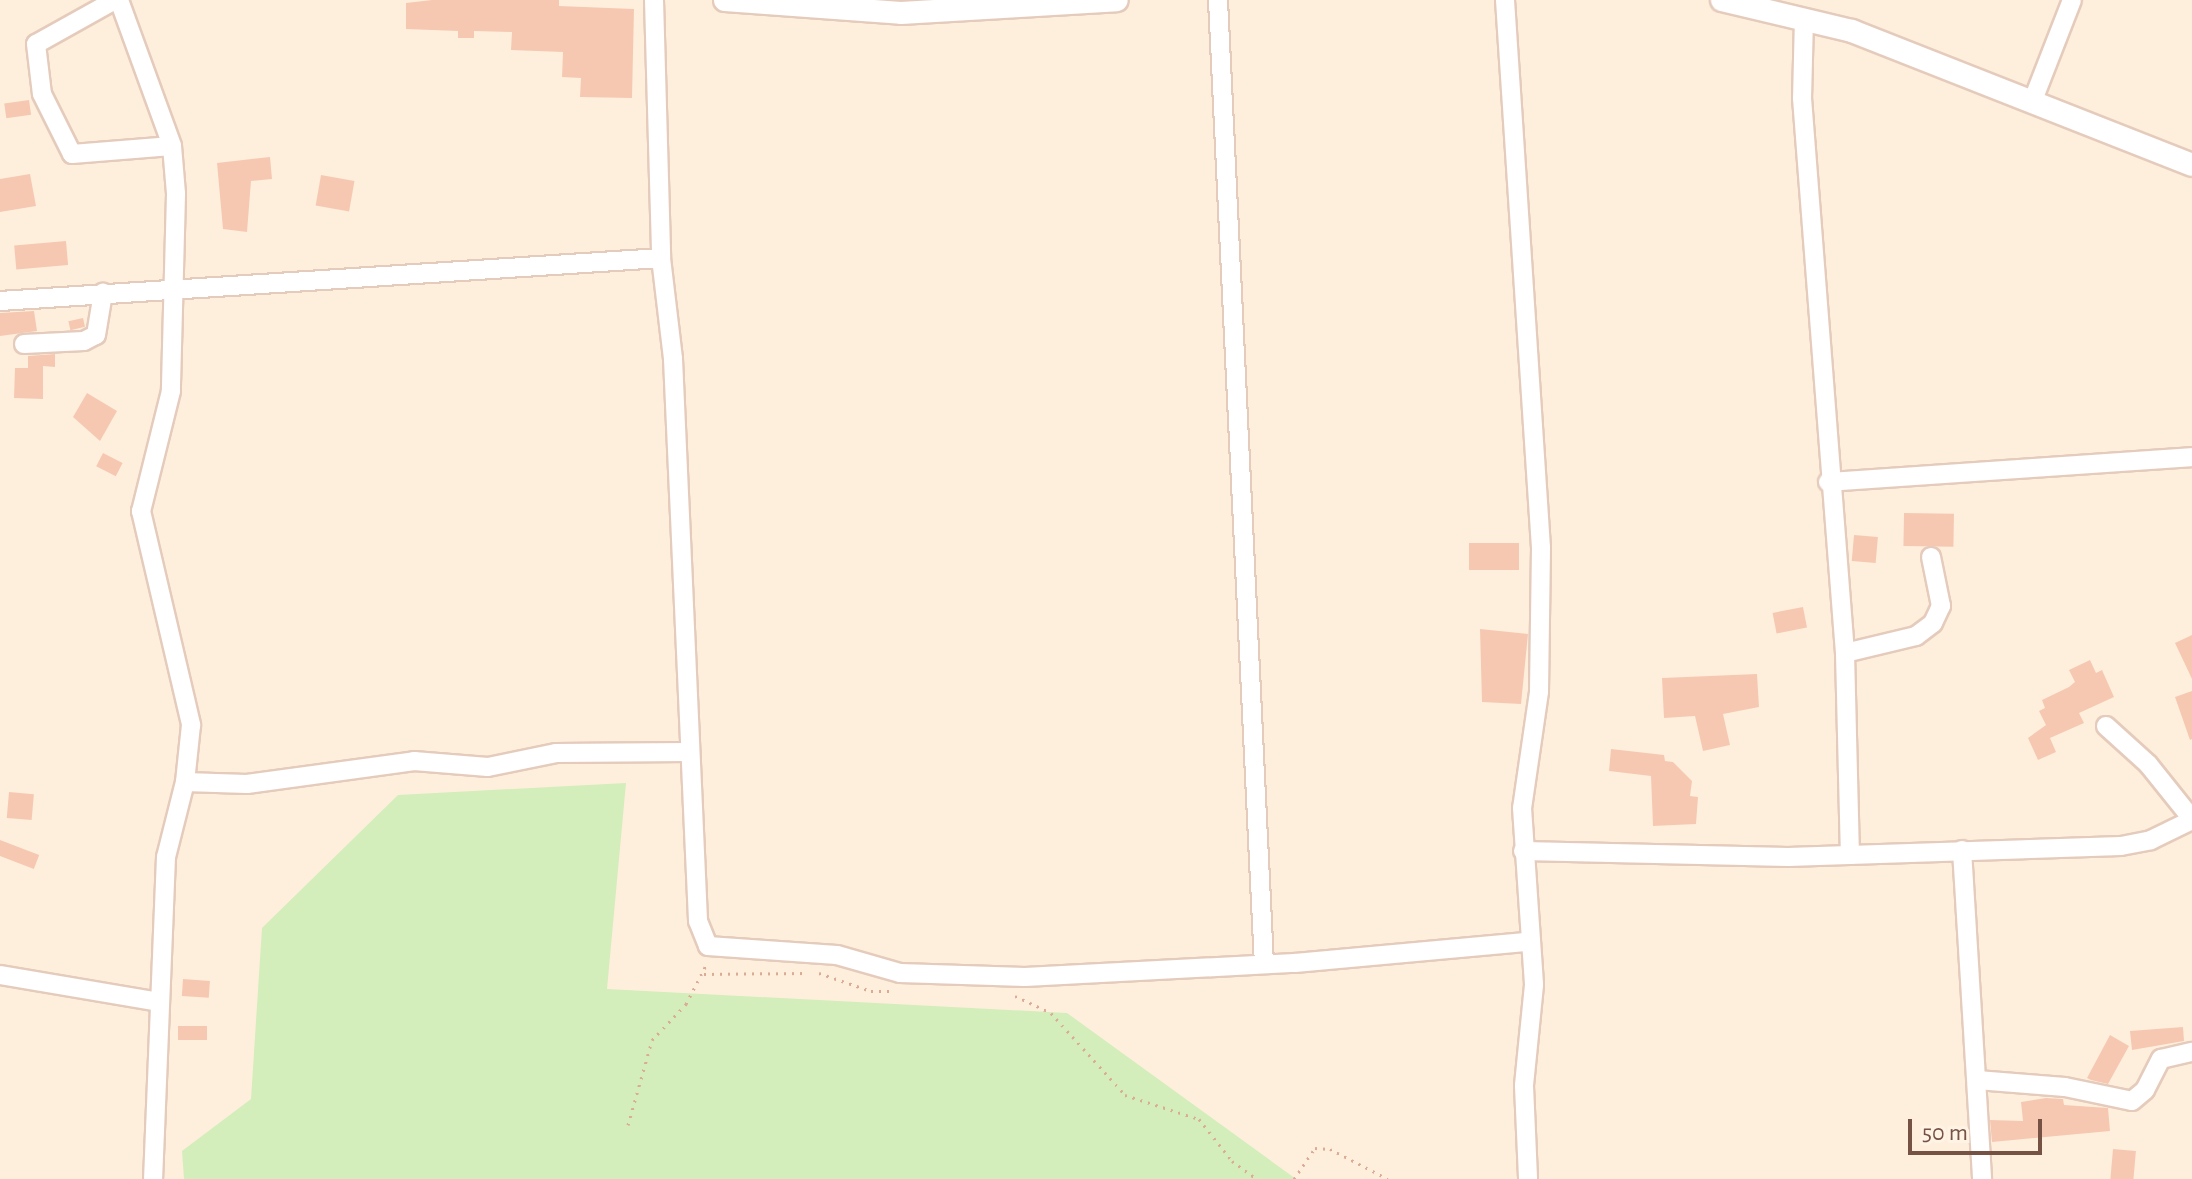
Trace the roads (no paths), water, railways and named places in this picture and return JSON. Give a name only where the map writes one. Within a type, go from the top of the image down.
[{"type":"street","points":[[153,1179],[166,857],[185,782],[189,702],[141,511],[171,391],[176,291],[172,146],[117,0],[36,44],[42,94],[72,154],[172,146]]},
{"type":"street","points":[[654,0],[661,258],[673,359],[698,921],[708,946],[837,955],[890,971],[1025,977],[1264,964],[1528,942]]},
{"type":"street","points":[[725,0],[901,13],[1117,0]]},
{"type":"street","points":[[1218,0],[1264,964]]},
{"type":"street","points":[[1505,0],[1541,548],[1542,643],[1522,808],[1528,942],[1534,985],[1524,1086],[1528,1179]]},
{"type":"street","points":[[1722,0],[1852,31],[2192,165]]},
{"type":"street","points":[[2033,100],[2072,0]]},
{"type":"street","points":[[1804,18],[1802,98],[1828,482],[1845,653],[1850,855]]},
{"type":"street","points":[[0,301],[661,258]]},
{"type":"street","points":[[24,344],[84,341],[96,335],[103,293]]},
{"type":"street","points":[[1828,482],[2192,457]]},
{"type":"street","points":[[1845,653],[1916,636],[1933,623],[1941,606],[1931,557]]},
{"type":"street","points":[[1523,851],[1695,858],[2121,846],[2151,840],[2192,820],[2148,764],[2106,726]]},
{"type":"street","points":[[185,782],[247,784],[414,761],[488,767],[556,753],[689,752]]},
{"type":"street","points":[[1962,850],[1982,1179]]},
{"type":"street","points":[[0,975],[159,1002]]},
{"type":"street","points":[[1977,1080],[2065,1087],[2132,1101],[2145,1090],[2161,1059],[2192,1052]]}]
